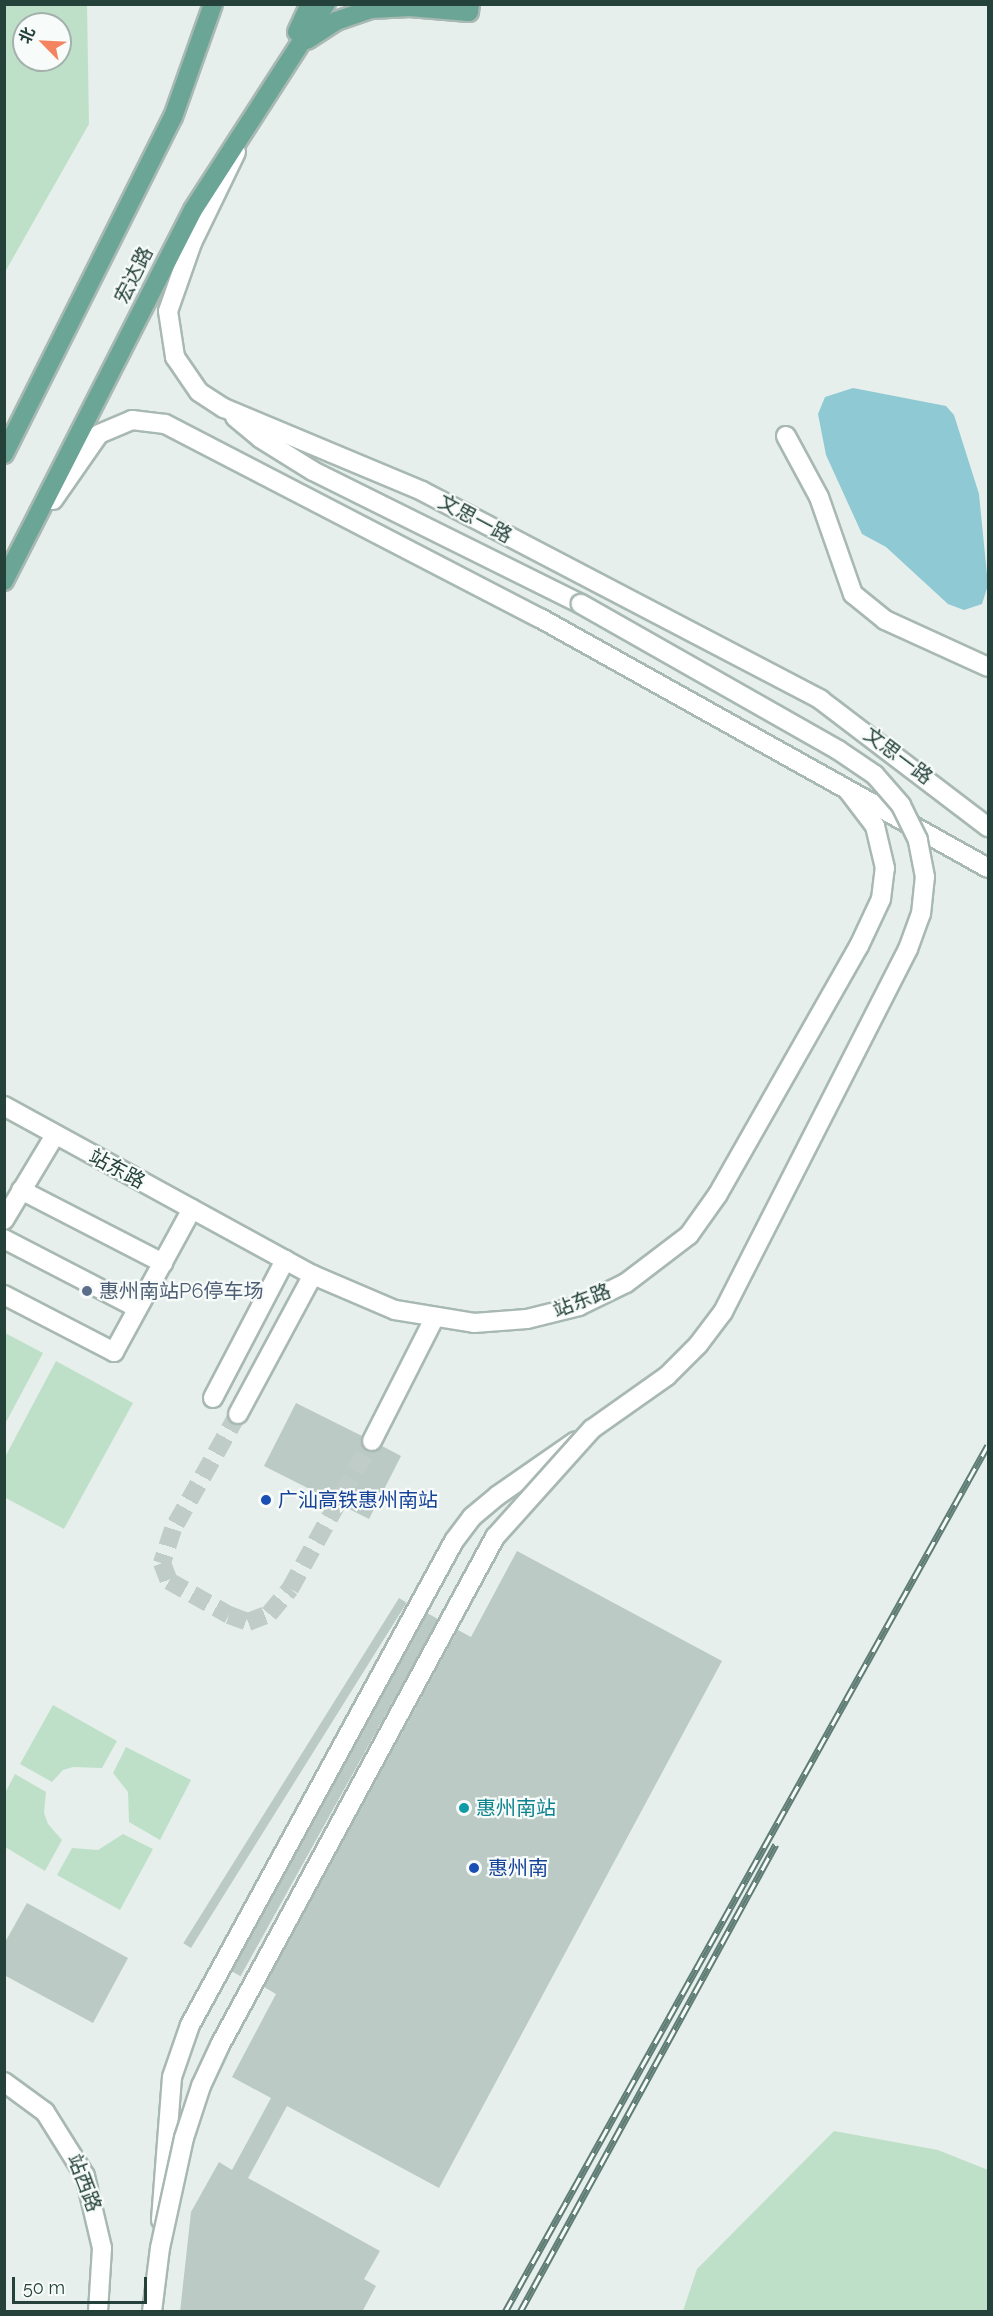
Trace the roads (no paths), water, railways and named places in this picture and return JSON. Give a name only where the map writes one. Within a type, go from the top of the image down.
[{"type":"main road","name":"宏达路","points":[[4,454],[173,117],[197,57],[213,4]]},
{"type":"main road","points":[[197,57],[227,4]]},
{"type":"main road","points":[[266,95],[310,4]]},
{"type":"main road","name":"宏达路","points":[[4,581],[194,210],[326,4]]},
{"type":"main road","points":[[296,49],[336,21],[370,9],[410,6],[469,12],[470,4]]},
{"type":"street","name":"文思一路","points":[[249,122],[181,271],[168,311],[170,344],[181,370],[199,392],[224,408],[422,491],[821,700],[988,827]]},
{"type":"street","points":[[152,2312],[160,2248],[165,2136],[172,2077],[190,2025],[453,1541],[472,1517],[497,1496],[667,1376],[699,1345],[723,1312],[909,949],[921,914],[925,877],[911,822],[875,776],[838,750],[581,604],[314,471],[260,438],[224,408]]},
{"type":"street","points":[[34,522],[99,434],[132,420],[165,424],[540,618],[988,868]]},
{"type":"street","points":[[786,436],[819,497],[853,594],[885,620],[988,667]]},
{"type":"street","name":"站东路","points":[[4,1106],[285,1260],[395,1310],[434,1319],[501,1322],[579,1306],[627,1284],[689,1235],[718,1194],[859,946],[881,899],[885,868],[880,839],[868,813],[849,792]]},
{"type":"street","points":[[4,1220],[55,1135]]},
{"type":"street","points":[[21,1190],[163,1263]]},
{"type":"street","points":[[4,1295],[114,1352],[192,1209]]},
{"type":"street","points":[[4,1239],[138,1308]]},
{"type":"street","points":[[213,1398],[285,1260]]},
{"type":"street","points":[[238,1414],[314,1275]]},
{"type":"street","points":[[372,1441],[434,1319]]},
{"type":"street","points":[[160,2248],[184,2138],[220,2045],[495,1537],[592,1429]]},
{"type":"street","name":"站西路","points":[[4,2082],[45,2112],[85,2176],[102,2248],[98,2312]]},
{"type":"water","points":[[853,388],[946,406],[954,415],[979,494],[988,585],[982,604],[964,610],[948,604],[886,547],[862,534],[826,455],[818,414],[825,397]]},
{"type":"tunnel","points":[[238,1414],[173,1529],[162,1563],[169,1581],[229,1615],[248,1622],[269,1614],[290,1589],[372,1441]]},
{"type":"railway","points":[[505,2312],[988,1445]]},
{"type":"railway","points":[[520,2312],[776,1844]]},
{"type":"place","name":"惠州南站P6停车场","points":[[87,1291]]},
{"type":"place","name":"广汕高铁惠州南站","points":[[266,1500]]},
{"type":"place","name":"惠州南站","points":[[464,1808]]},
{"type":"place","name":"惠州南","points":[[474,1868]]}]
